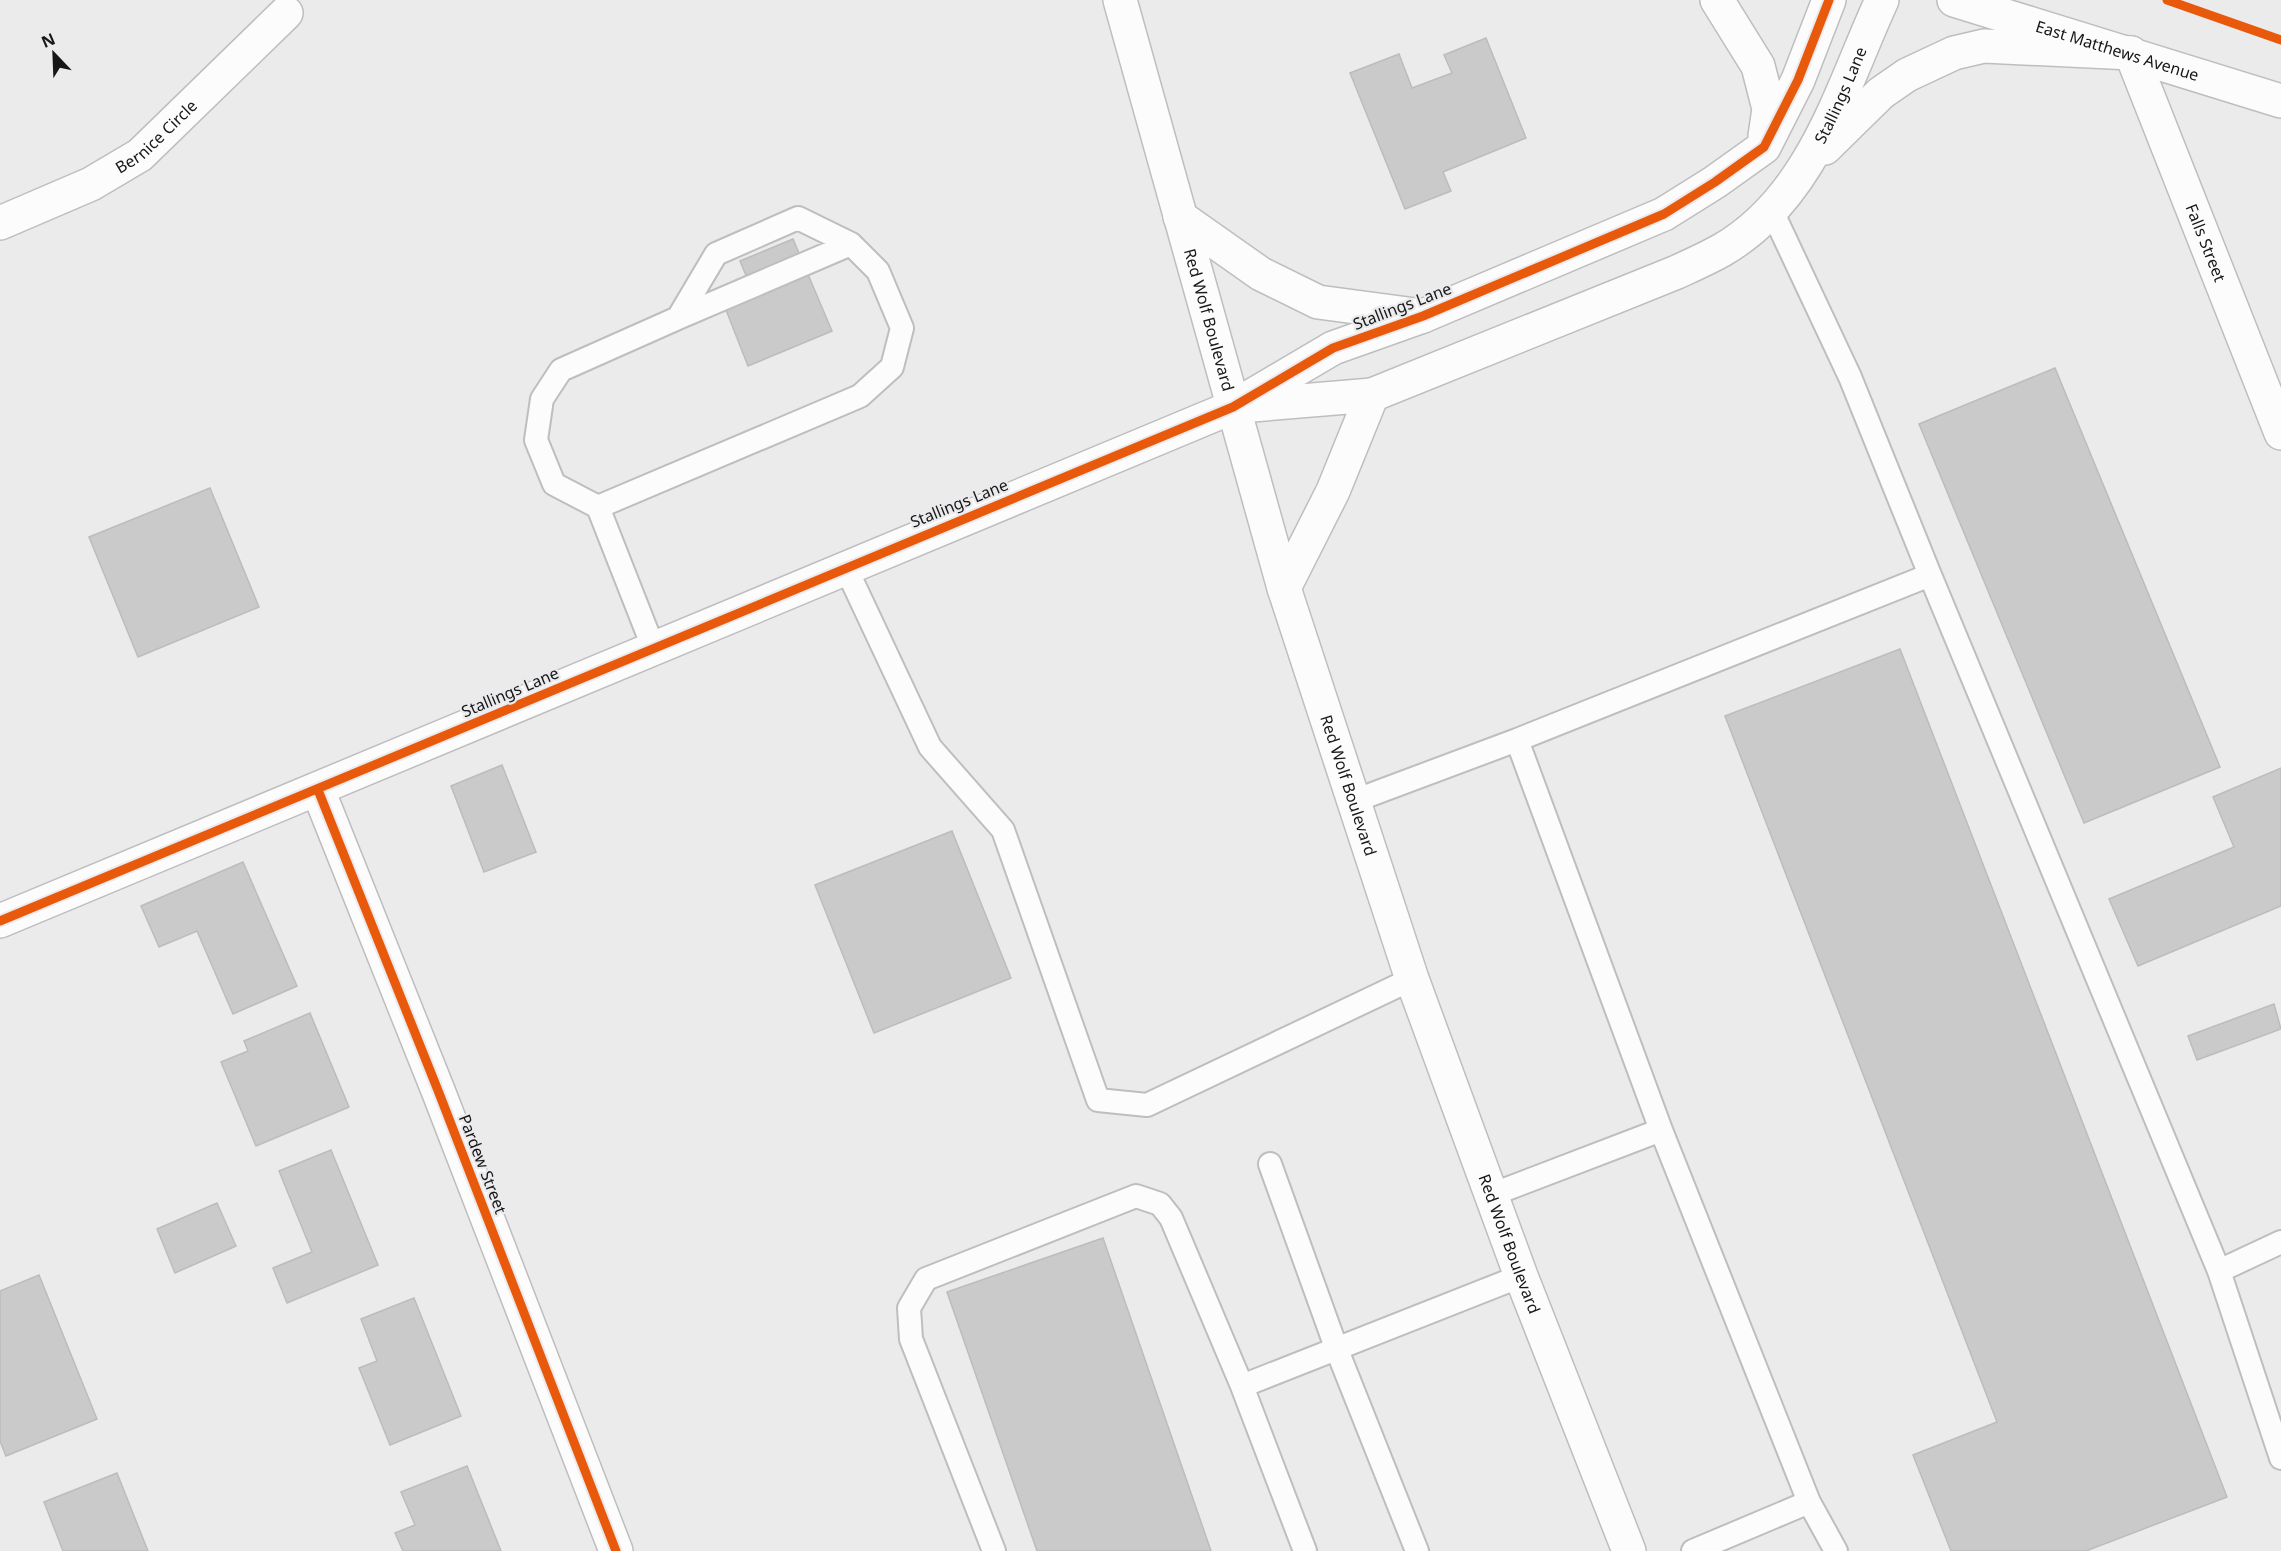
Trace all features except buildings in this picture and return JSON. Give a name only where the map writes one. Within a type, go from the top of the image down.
[{"type":"main road","name":"Red Wolf Boulevard","points":[[1120,0],[1284,588],[1412,980],[1521,1276],[1629,1551]]},
{"type":"main road","points":[[1718,0],[1758,66],[1769,109],[1764,147]]},
{"type":"main road","name":"Stallings Lane","points":[[0,921],[318,790],[845,566],[1233,407],[1334,348],[1423,316],[1664,214],[1764,147],[1798,80],[1829,0]]},
{"type":"main road","name":"Stallings Lane","points":[[1233,407],[1372,395],[1677,272],[1723,249],[1771,209],[1805,169],[1832,118],[1882,0]]},
{"type":"main road","name":"East Matthews Avenue","points":[[1954,0],[2281,101]]},
{"type":"main road","name":"Bernice Circle","points":[[0,223],[91,184],[140,155],[286,13]]},
{"type":"main road","points":[[1805,169],[1881,93],[1907,75],[1954,53],[1984,46],[2131,53]]},
{"type":"main road","name":"Falls Street","points":[[2131,53],[2281,433]]},
{"type":"main road","points":[[1180,217],[1261,274],[1318,302],[1423,316]]},
{"type":"main road","points":[[1284,588],[1333,491],[1372,395]]},
{"type":"main road","name":"Pardew Street","points":[[318,790],[439,1093],[616,1551]]},
{"type":"lane","points":[[1771,209],[1850,377],[2219,1270],[2281,1458]]},
{"type":"lane","points":[[598,507],[860,396],[892,367],[902,328],[878,271],[851,244],[798,218],[716,254],[678,318]]},
{"type":"lane","points":[[653,647],[598,507],[554,484],[536,440],[542,399],[561,370],[851,244]]},
{"type":"lane","points":[[845,566],[930,747],[1003,830],[1098,1100],[1146,1105],[1412,980]]},
{"type":"lane","points":[[1354,801],[1517,740],[1930,575]]},
{"type":"lane","points":[[1517,740],[1661,1130],[1809,1502],[1836,1551]]},
{"type":"lane","points":[[1491,1195],[1661,1130]]},
{"type":"lane","points":[[1270,1164],[1337,1350],[1417,1551]]},
{"type":"lane","points":[[994,1551],[911,1339],[909,1308],[926,1280],[1136,1196],[1160,1204],[1172,1218],[1242,1386],[1305,1551]]},
{"type":"lane","points":[[2219,1270],[2281,1242]]},
{"type":"lane","points":[[1242,1386],[1521,1276]]},
{"type":"lane","points":[[1693,1551],[1809,1502]]},
{"type":"cycle path","points":[[0,921],[1233,407],[1333,348],[1423,316],[1664,214],[1715,182],[1764,147],[1798,80],[1829,0]]},
{"type":"cycle path","points":[[2167,0],[2281,40]]},
{"type":"cycle path","points":[[318,790],[439,1093],[616,1551]]}]
